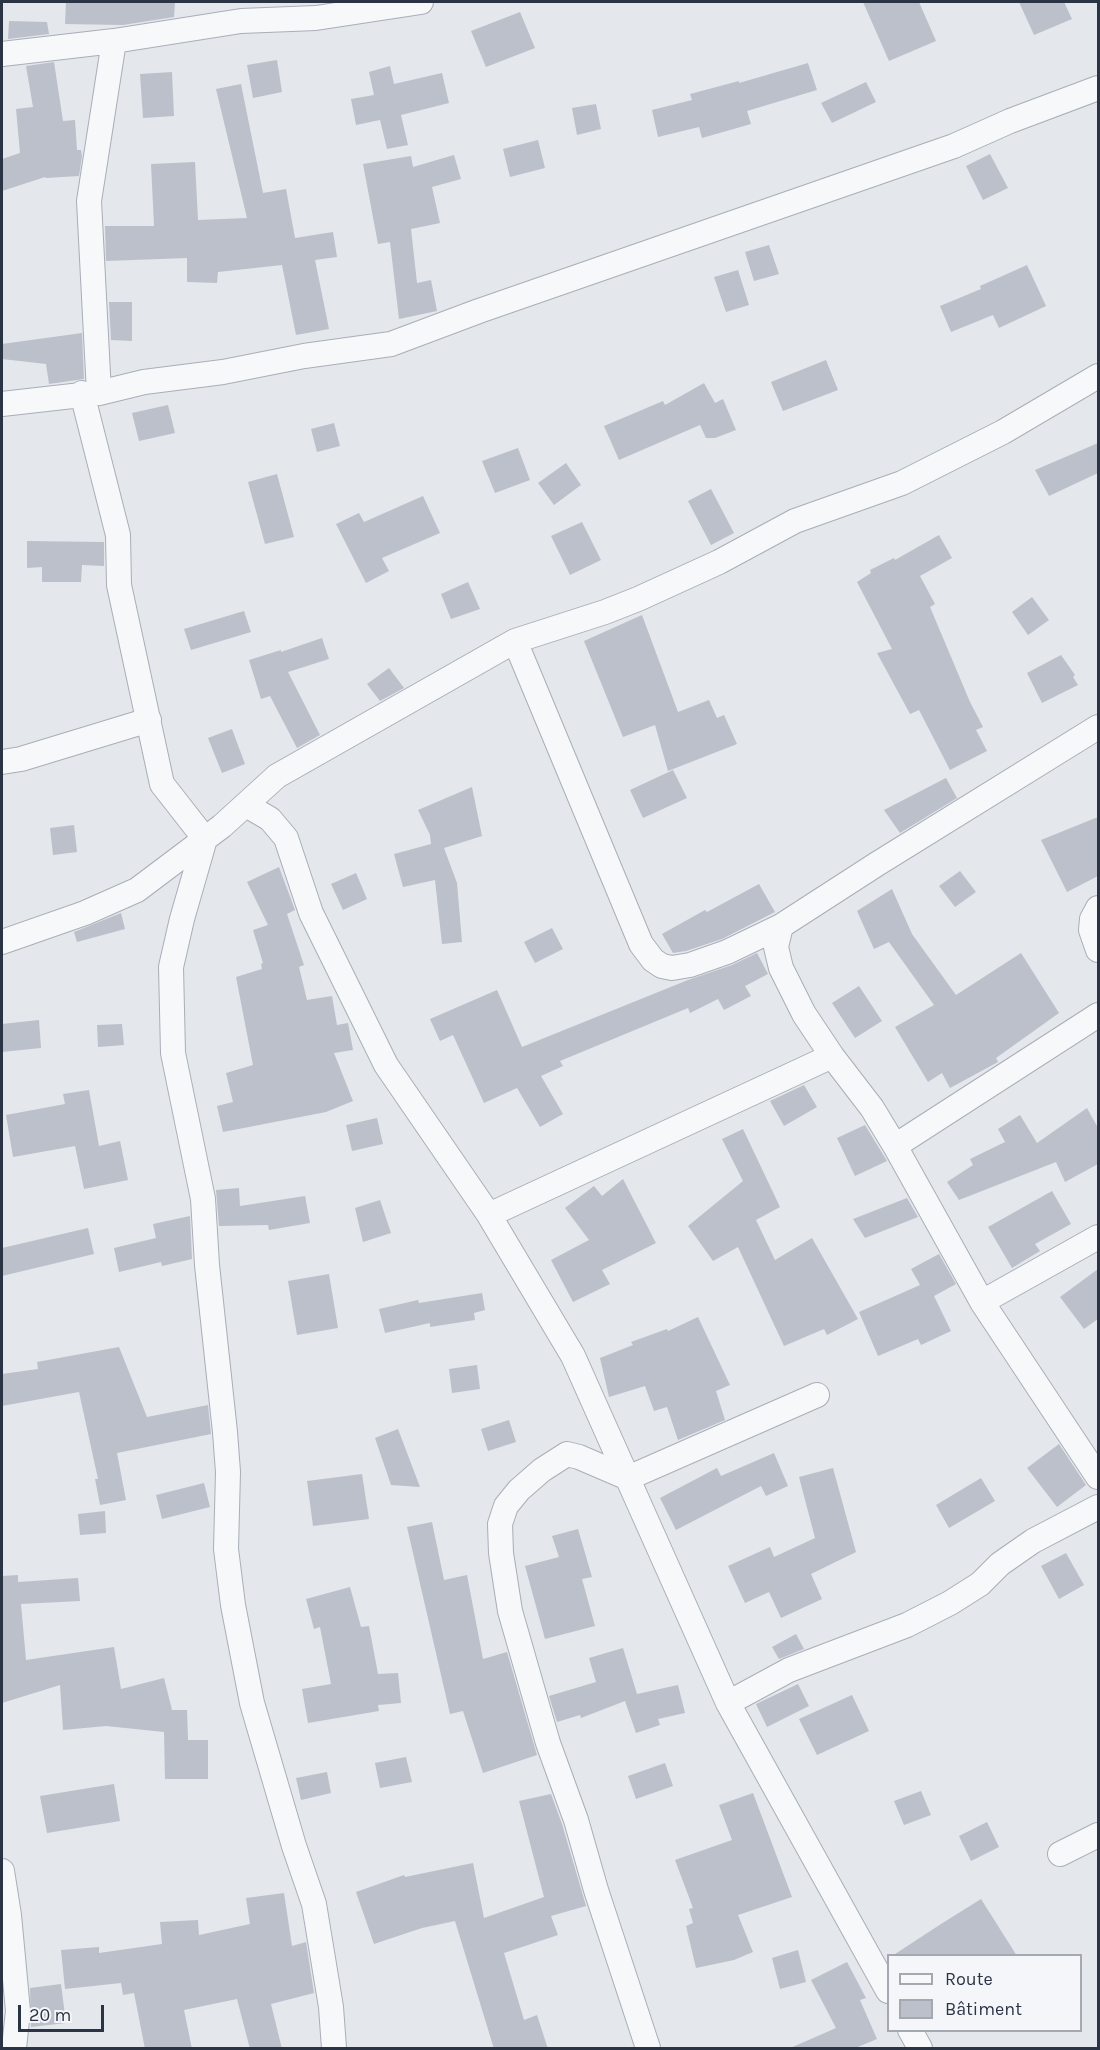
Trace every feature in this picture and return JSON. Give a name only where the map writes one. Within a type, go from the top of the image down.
[{"type":"street","points":[[2,54],[114,41],[241,21],[316,18],[421,2]]},
{"type":"street","points":[[114,41],[89,201],[90,393],[118,535],[119,585],[162,784],[205,839]]},
{"type":"street","points":[[2,404],[90,393],[144,382],[223,372],[304,356],[391,344],[479,311],[954,146],[1098,88]]},
{"type":"street","points":[[2,942],[85,914],[137,890],[205,839],[277,776],[514,641],[627,604],[719,562],[795,521],[902,483],[1004,432],[1098,376]]},
{"type":"street","points":[[514,641],[641,944],[653,960],[662,966],[672,968],[690,965],[727,952],[781,926],[1098,727]]},
{"type":"street","points":[[2,762],[21,759],[149,720]]},
{"type":"street","points":[[246,805],[270,819],[286,838],[311,913],[386,1065],[489,1215],[573,1356],[728,1703],[887,1990]]},
{"type":"street","points":[[205,839],[171,967],[173,1053],[203,1199],[207,1265],[226,1442],[228,1472],[226,1549],[233,1605],[252,1703],[294,1846],[314,1904],[331,2007],[334,2049]]},
{"type":"street","points":[[1098,908],[1092,919],[1091,930],[1098,950]]},
{"type":"street","points":[[781,926],[776,946],[781,968],[804,1014],[832,1056],[872,1108],[982,1302],[1098,1477]]},
{"type":"street","points":[[895,1146],[1098,1015]]},
{"type":"street","points":[[489,1215],[832,1056]]},
{"type":"street","points":[[982,1302],[1098,1237]]},
{"type":"street","points":[[648,2049],[596,1890],[576,1820],[548,1743],[510,1611],[501,1553],[501,1524],[506,1506],[519,1491],[542,1470],[567,1454],[579,1456],[628,1478],[816,1395]]},
{"type":"street","points":[[728,1703],[789,1670],[907,1625],[950,1604],[980,1584],[1000,1564],[1034,1541],[1098,1507]]},
{"type":"street","points":[[1060,1854],[1098,1835]]},
{"type":"street","points":[[2,1871],[9,1915],[18,2011],[14,2049]]},
{"type":"street","points":[[911,2032],[920,2049]]},
{"type":"building","points":[[66,2],[175,2],[174,17],[123,25],[65,24]]},
{"type":"building","points":[[863,2],[919,2],[936,41],[889,61]]},
{"type":"building","points":[[1019,2],[1064,2],[1072,19],[1034,35]]},
{"type":"building","points":[[520,12],[535,48],[486,67],[471,31]]},
{"type":"building","points":[[9,21],[47,22],[49,34],[8,39]]},
{"type":"building","points":[[277,60],[282,92],[253,98],[247,65]]},
{"type":"building","points":[[54,62],[63,121],[75,120],[77,150],[81,150],[82,156],[79,176],[45,177],[2,191],[2,159],[20,153],[16,109],[33,107],[26,66]]},
{"type":"building","points":[[808,63],[817,90],[747,111],[751,124],[702,138],[699,127],[658,137],[652,110],[692,100],[690,94],[739,81],[739,83]]},
{"type":"building","points":[[390,66],[394,84],[442,73],[449,103],[401,115],[408,145],[387,149],[380,120],[356,125],[351,99],[374,95],[369,72]]},
{"type":"building","points":[[172,72],[174,116],[143,118],[140,74]]},
{"type":"building","points":[[866,82],[876,102],[832,123],[821,103]]},
{"type":"building","points":[[241,84],[263,193],[286,189],[295,238],[333,232],[337,257],[315,260],[329,329],[296,335],[282,265],[218,272],[217,283],[187,282],[187,258],[106,261],[105,226],[154,226],[151,164],[195,162],[198,220],[247,218],[216,89]]},
{"type":"building","points":[[596,104],[601,129],[577,135],[572,108]]},
{"type":"building","points":[[538,140],[545,168],[510,177],[503,149]]},
{"type":"building","points":[[990,154],[1008,188],[983,200],[966,166]]},
{"type":"building","points":[[454,155],[461,179],[432,187],[440,223],[411,229],[417,283],[431,280],[437,311],[399,319],[390,242],[378,244],[363,164],[411,156],[413,167]]},
{"type":"building","points":[[769,245],[779,274],[754,281],[745,252]]},
{"type":"building","points":[[1027,265],[1046,306],[999,328],[993,315],[951,332],[940,306],[981,289],[980,286]]},
{"type":"building","points":[[738,270],[749,305],[726,312],[714,277]]},
{"type":"building","points":[[109,302],[132,302],[132,341],[111,340]]},
{"type":"building","points":[[82,333],[84,379],[49,384],[46,364],[2,359],[2,344]]},
{"type":"building","points":[[826,360],[838,390],[783,411],[771,382]]},
{"type":"building","points":[[704,383],[715,403],[723,399],[736,430],[715,438],[706,438],[700,425],[619,460],[604,426],[663,401],[665,405]]},
{"type":"building","points":[[168,405],[175,433],[139,441],[132,413]]},
{"type":"building","points":[[334,423],[340,446],[317,452],[311,429]]},
{"type":"building","points":[[1098,443],[1098,473],[1049,496],[1035,470]]},
{"type":"building","points":[[518,448],[530,480],[495,493],[482,461]]},
{"type":"building","points":[[566,463],[581,485],[554,505],[538,483]]},
{"type":"building","points":[[277,474],[294,537],[265,544],[248,482]]},
{"type":"building","points":[[711,489],[734,533],[711,545],[688,501]]},
{"type":"building","points":[[423,496],[440,533],[382,558],[389,571],[366,583],[336,524],[359,513],[364,522]]},
{"type":"building","points":[[582,522],[601,560],[570,575],[551,536]]},
{"type":"building","points":[[939,535],[952,558],[920,576],[935,604],[930,607],[983,727],[976,730],[987,751],[950,770],[919,710],[910,714],[877,653],[892,649],[857,582],[871,573],[870,570],[894,558],[895,560]]},
{"type":"building","points":[[27,541],[104,542],[104,566],[82,565],[81,582],[42,582],[42,567],[27,568]]},
{"type":"building","points":[[468,582],[480,609],[451,619],[441,594]]},
{"type":"building","points":[[1032,597],[1049,620],[1028,635],[1012,612]]},
{"type":"building","points":[[244,611],[251,632],[191,650],[184,629]]},
{"type":"building","points":[[642,615],[678,712],[709,700],[717,718],[724,715],[737,744],[668,771],[655,725],[623,737],[584,641]]},
{"type":"building","points":[[322,638],[329,659],[288,672],[320,735],[297,748],[270,696],[261,699],[249,660]]},
{"type":"building","points":[[1061,655],[1075,675],[1073,677],[1078,685],[1042,703],[1027,673]]},
{"type":"building","points":[[389,668],[404,688],[380,701],[367,684]]},
{"type":"building","points":[[232,729],[245,764],[222,773],[208,738]]},
{"type":"building","points":[[673,770],[687,798],[643,818],[630,790]]},
{"type":"building","points":[[946,778],[957,798],[900,833],[884,810]]},
{"type":"building","points":[[472,787],[482,836],[444,848],[457,883],[462,942],[442,944],[435,880],[403,887],[394,854],[431,844],[430,835],[418,810]]},
{"type":"building","points":[[1098,817],[1098,876],[1067,892],[1041,840]]},
{"type":"building","points":[[74,825],[77,852],[53,855],[50,828]]},
{"type":"building","points":[[279,867],[295,910],[287,914],[304,965],[299,967],[307,1000],[332,996],[337,1025],[348,1023],[353,1050],[334,1053],[353,1101],[326,1112],[223,1132],[217,1106],[233,1102],[226,1073],[253,1065],[236,977],[262,969],[261,964],[263,963],[253,930],[268,925],[247,882]]},
{"type":"building","points":[[960,871],[976,892],[955,907],[939,886]]},
{"type":"building","points":[[356,873],[367,899],[343,910],[331,884]]},
{"type":"building","points":[[759,884],[775,912],[722,939],[673,953],[662,934]]},
{"type":"building","points":[[892,889],[912,934],[956,995],[1021,953],[1059,1013],[996,1058],[998,1062],[950,1088],[942,1073],[928,1082],[895,1027],[934,1005],[889,942],[874,949],[857,911]]},
{"type":"building","points":[[121,913],[125,929],[77,942],[74,932]]},
{"type":"building","points":[[552,928],[563,949],[535,963],[524,942]]},
{"type":"building","points":[[757,953],[768,974],[745,986],[751,996],[724,1010],[718,999],[690,1013],[688,1008],[560,1061],[563,1066],[541,1076],[563,1114],[540,1127],[517,1088],[484,1103],[453,1035],[440,1041],[430,1019],[497,990],[522,1047],[688,980],[732,965]]},
{"type":"building","points":[[859,986],[882,1021],[855,1038],[832,1003]]},
{"type":"building","points":[[39,1020],[41,1048],[2,1052],[2,1024]]},
{"type":"building","points":[[122,1024],[124,1045],[98,1047],[97,1025]]},
{"type":"building","points":[[804,1085],[817,1107],[784,1126],[770,1101]]},
{"type":"building","points":[[89,1090],[99,1146],[120,1141],[128,1180],[84,1189],[75,1146],[13,1157],[6,1115],[65,1104],[63,1094]]},
{"type":"building","points":[[1087,1108],[1098,1128],[1098,1164],[1065,1182],[1056,1162],[959,1200],[947,1182],[973,1165],[970,1159],[1005,1142],[998,1129],[1020,1115],[1037,1143]]},
{"type":"building","points":[[377,1118],[383,1144],[352,1151],[346,1125]]},
{"type":"building","points":[[865,1125],[887,1161],[855,1176],[837,1138]]},
{"type":"building","points":[[743,1129],[780,1207],[756,1220],[775,1260],[812,1238],[858,1319],[827,1335],[824,1329],[784,1346],[738,1247],[713,1261],[688,1226],[743,1181],[722,1139]]},
{"type":"building","points":[[623,1179],[656,1243],[602,1270],[610,1284],[573,1302],[551,1260],[589,1240],[565,1208],[594,1186],[602,1196]]},
{"type":"building","points":[[239,1188],[240,1206],[305,1196],[310,1223],[269,1230],[268,1225],[219,1226],[216,1190]]},
{"type":"building","points":[[1052,1191],[1071,1224],[1035,1244],[1040,1251],[1012,1268],[988,1227]]},
{"type":"building","points":[[907,1198],[918,1217],[865,1238],[853,1219]]},
{"type":"building","points":[[380,1200],[391,1233],[363,1242],[355,1208]]},
{"type":"building","points":[[190,1216],[192,1259],[162,1266],[161,1262],[119,1272],[114,1248],[156,1238],[153,1224]]},
{"type":"building","points":[[88,1228],[94,1254],[2,1276],[2,1248]]},
{"type":"building","points":[[939,1254],[956,1284],[934,1296],[951,1331],[921,1345],[918,1339],[878,1356],[859,1312],[920,1285],[911,1269]]},
{"type":"building","points":[[1098,1269],[1098,1319],[1084,1329],[1060,1297]]},
{"type":"building","points":[[329,1274],[338,1328],[297,1335],[288,1281]]},
{"type":"building","points":[[482,1293],[485,1310],[474,1313],[475,1320],[430,1327],[430,1323],[385,1333],[379,1309],[418,1300],[419,1303]]},
{"type":"building","points":[[698,1317],[730,1385],[716,1391],[725,1420],[678,1440],[667,1407],[654,1411],[645,1386],[609,1397],[600,1358],[633,1345],[631,1342],[667,1329],[668,1331]]},
{"type":"building","points":[[119,1347],[147,1417],[208,1405],[211,1434],[117,1453],[126,1500],[100,1505],[95,1479],[98,1479],[79,1392],[2,1406],[2,1374],[38,1369],[37,1362]]},
{"type":"building","points":[[477,1365],[480,1389],[452,1393],[449,1369]]},
{"type":"building","points":[[509,1420],[516,1442],[488,1451],[481,1429]]},
{"type":"building","points":[[398,1429],[420,1487],[391,1485],[375,1438]]},
{"type":"building","points":[[1059,1444],[1086,1485],[1057,1507],[1027,1468]]},
{"type":"building","points":[[774,1453],[788,1486],[766,1496],[761,1486],[676,1530],[660,1498],[717,1468],[721,1476]]},
{"type":"building","points":[[833,1468],[856,1552],[811,1574],[822,1599],[781,1618],[769,1592],[745,1603],[728,1566],[770,1547],[774,1557],[815,1538],[799,1477]]},
{"type":"building","points":[[362,1474],[369,1519],[313,1526],[307,1481]]},
{"type":"building","points":[[981,1478],[995,1501],[949,1528],[936,1505]]},
{"type":"building","points":[[204,1483],[210,1507],[162,1519],[156,1495]]},
{"type":"building","points":[[105,1511],[106,1533],[80,1535],[78,1514]]},
{"type":"building","points":[[432,1522],[444,1580],[467,1575],[483,1659],[507,1652],[537,1755],[483,1773],[463,1711],[450,1714],[407,1527]]},
{"type":"building","points":[[578,1529],[592,1577],[582,1579],[595,1626],[545,1639],[525,1566],[559,1557],[552,1536]]},
{"type":"building","points":[[1066,1553],[1084,1585],[1059,1599],[1041,1566]]},
{"type":"building","points":[[18,1575],[18,1582],[78,1578],[80,1601],[21,1604],[26,1660],[114,1647],[121,1689],[164,1678],[172,1710],[187,1710],[188,1740],[208,1740],[208,1779],[165,1779],[164,1732],[106,1726],[63,1730],[60,1685],[2,1703],[2,1576]]},
{"type":"building","points":[[350,1587],[361,1627],[369,1626],[378,1674],[398,1673],[401,1703],[378,1705],[379,1711],[308,1723],[302,1689],[331,1684],[320,1627],[314,1629],[306,1599]]},
{"type":"building","points":[[796,1634],[804,1649],[779,1659],[772,1647]]},
{"type":"building","points":[[623,1648],[637,1694],[678,1685],[685,1713],[658,1719],[660,1725],[636,1733],[625,1701],[581,1718],[580,1715],[557,1722],[549,1696],[596,1682],[589,1658]]},
{"type":"building","points":[[798,1684],[809,1706],[767,1727],[756,1704]]},
{"type":"building","points":[[852,1695],[869,1731],[817,1755],[799,1719]]},
{"type":"building","points":[[406,1757],[412,1782],[380,1788],[375,1763]]},
{"type":"building","points":[[665,1763],[673,1786],[636,1799],[628,1776]]},
{"type":"building","points":[[327,1772],[331,1793],[301,1800],[296,1778]]},
{"type":"building","points":[[114,1784],[120,1821],[47,1833],[40,1796]]},
{"type":"building","points":[[921,1791],[931,1815],[904,1825],[894,1801]]},
{"type":"building","points":[[753,1793],[792,1897],[738,1915],[753,1952],[734,1960],[696,1968],[686,1926],[693,1923],[689,1909],[693,1908],[675,1860],[732,1840],[719,1805]]},
{"type":"building","points":[[551,1794],[586,1906],[551,1916],[558,1935],[504,1953],[524,2020],[537,2015],[548,2049],[494,2049],[455,1921],[422,1928],[374,1944],[356,1892],[404,1875],[405,1877],[473,1863],[484,1918],[544,1897],[519,1801]]},
{"type":"building","points":[[987,1822],[999,1847],[971,1861],[959,1836]]},
{"type":"building","points":[[284,1893],[292,1946],[306,1942],[314,1993],[271,2004],[282,2049],[250,2049],[237,1999],[184,2010],[192,2049],[145,2049],[134,1993],[123,1995],[121,1983],[65,1989],[61,1950],[99,1947],[99,1953],[162,1944],[160,1922],[198,1920],[199,1935],[250,1924],[246,1898]]},
{"type":"building","points":[[981,1899],[1016,1954],[895,1954]]},
{"type":"building","points":[[798,1950],[806,1982],[780,1989],[772,1958]]},
{"type":"building","points":[[847,1962],[866,1998],[860,2000],[877,2039],[853,2049],[788,2049],[836,2028],[811,1980]]},
{"type":"building","points":[[61,1984],[66,2023],[31,2027],[30,1988]]}]
